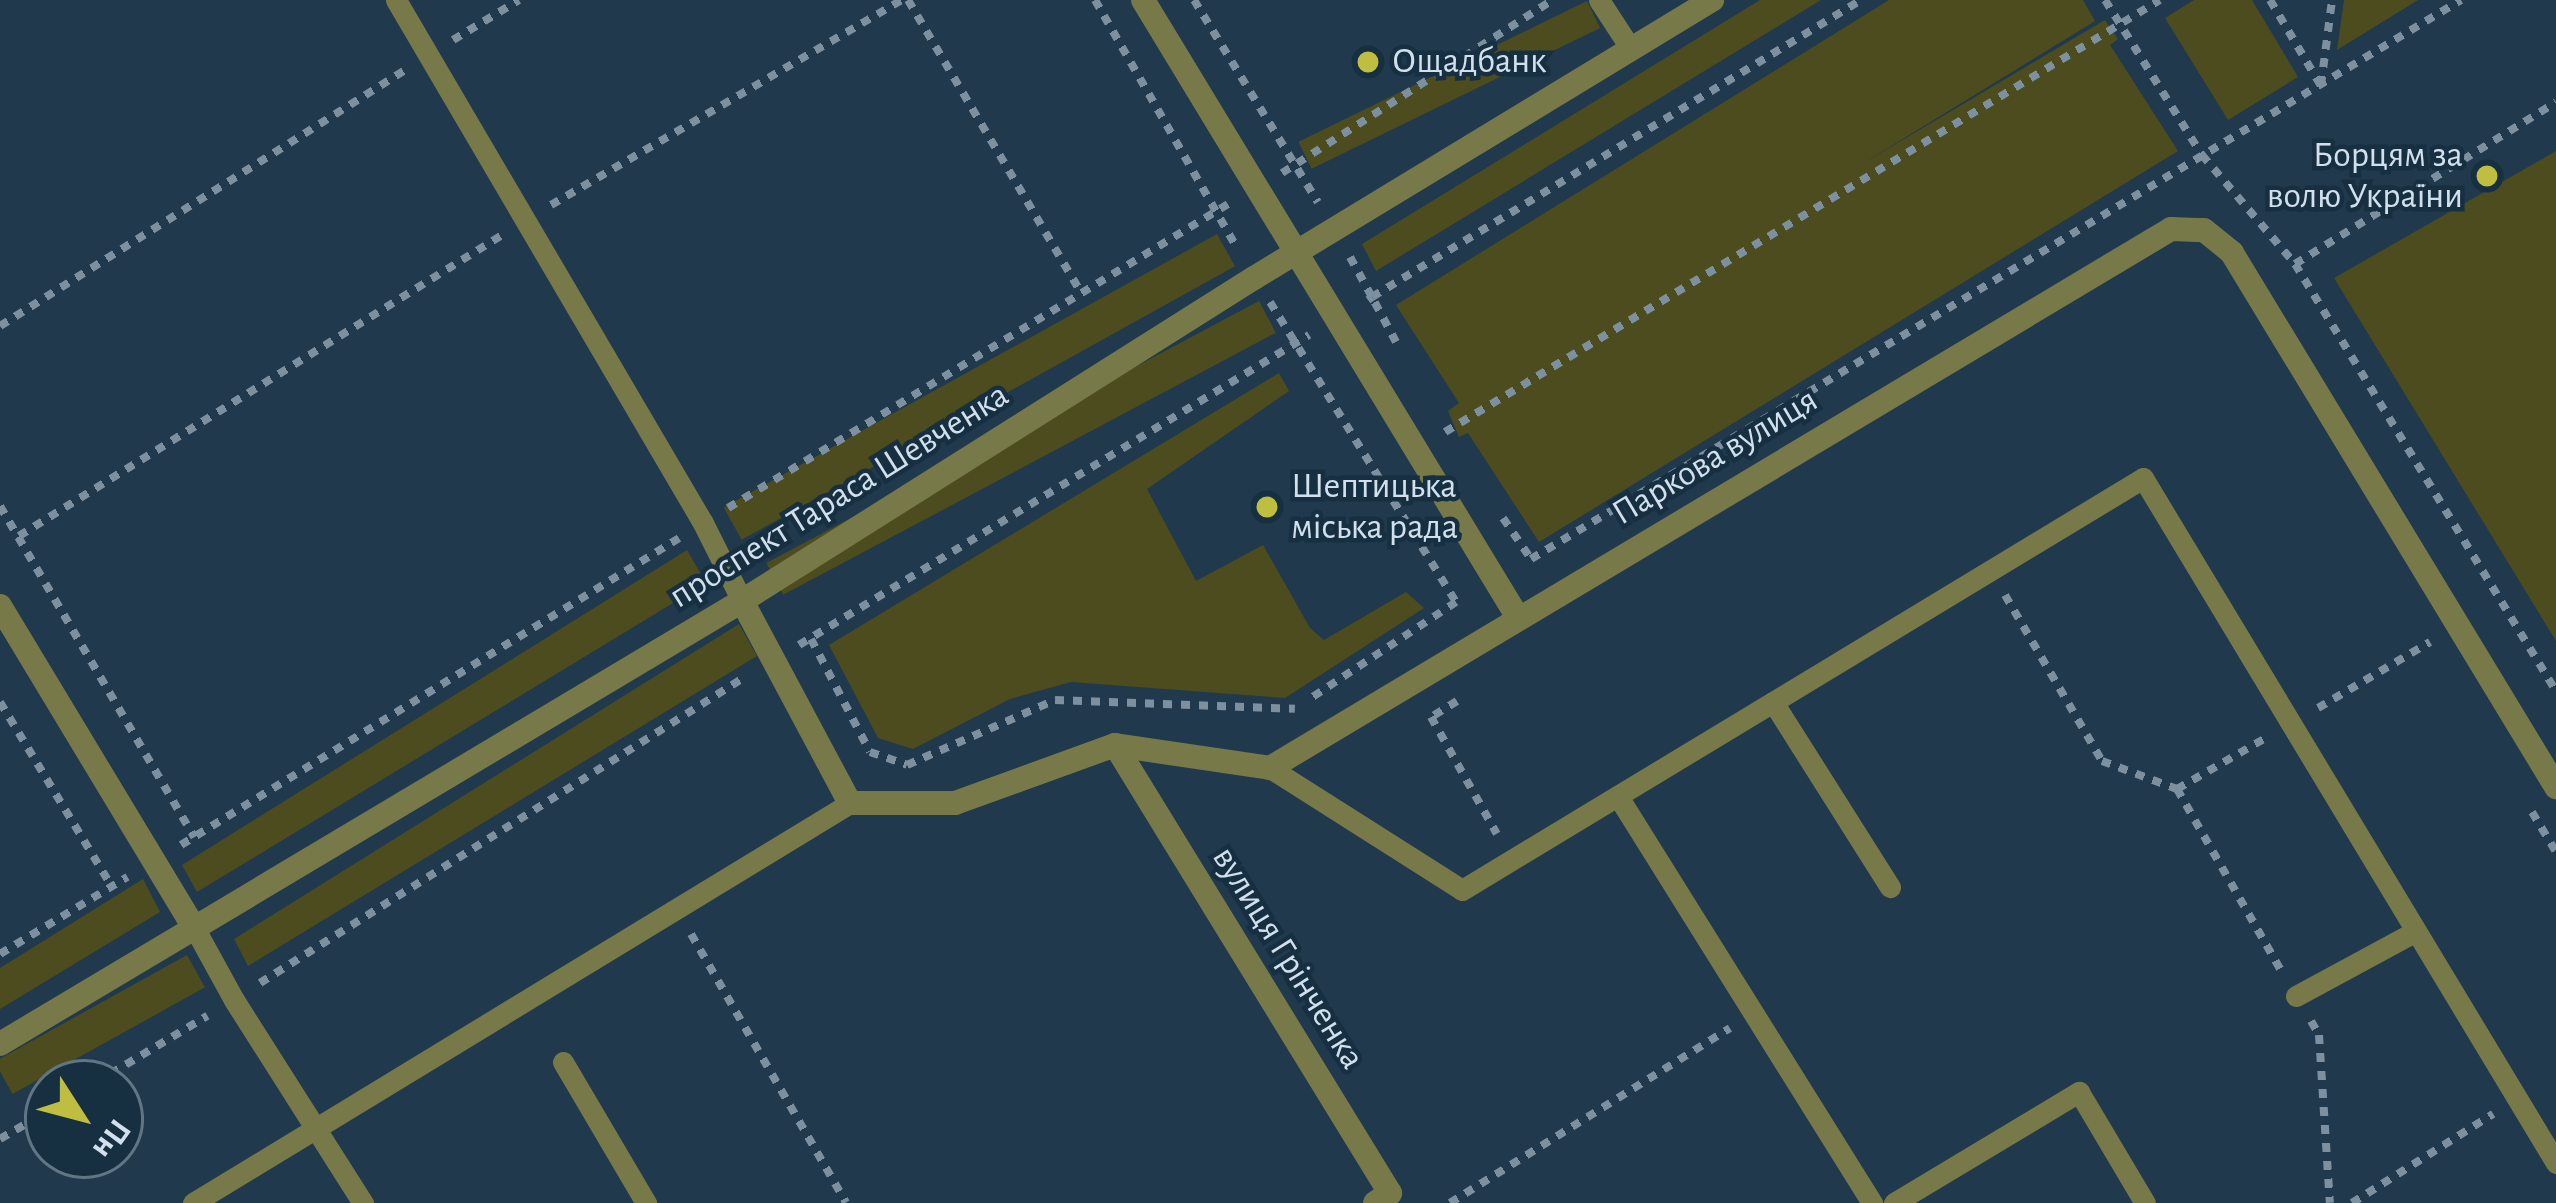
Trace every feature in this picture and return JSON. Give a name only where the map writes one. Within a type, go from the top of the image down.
[{"type":"street","points":[[1143,0],[1293,254],[1517,616]]},
{"type":"street","name":"проспект Тараса Шевченка","points":[[0,1044],[742,601],[1293,254],[1712,0]]},
{"type":"street","name":"Паркова вулиця","points":[[1270,768],[2170,229],[2204,230],[2232,253],[2556,787]]},
{"type":"street","points":[[742,601],[850,803],[956,803],[1115,745],[1270,768]]},
{"type":"street","points":[[0,606],[195,929]]},
{"type":"street","name":"вулиця Грінченка","points":[[1115,745],[1390,1193],[1375,1203]]},
{"type":"lane","points":[[396,0],[704,523],[742,601]]},
{"type":"lane","points":[[1599,0],[1631,49]]},
{"type":"lane","points":[[1270,768],[1462,890],[2143,478],[2556,1163]]},
{"type":"lane","points":[[1773,701],[1889,886]]},
{"type":"lane","points":[[1619,798],[1872,1203]]},
{"type":"lane","points":[[194,1203],[679,912],[850,803]]},
{"type":"lane","points":[[195,929],[234,1000],[363,1203]]},
{"type":"lane","points":[[2296,996],[2416,931]]},
{"type":"lane","points":[[562,1062],[646,1203]]},
{"type":"lane","points":[[1894,1203],[2078,1092],[2145,1203]]},
{"type":"path","points":[[0,326],[519,0]]},
{"type":"path","points":[[19,536],[527,219],[905,0],[1082,293]]},
{"type":"path","points":[[1194,0],[1336,231],[1403,356]]},
{"type":"path","points":[[0,954],[1296,165],[1552,0]]},
{"type":"path","points":[[134,1059],[775,658],[1861,0]]},
{"type":"path","points":[[2105,0],[2201,154],[2295,264],[2556,692]]},
{"type":"path","points":[[1412,447],[1444,433],[2160,0]]},
{"type":"path","points":[[2270,0],[2321,86]]},
{"type":"path","points":[[2321,86],[2332,0]]},
{"type":"path","points":[[1494,505],[1531,560],[2461,0]]},
{"type":"path","points":[[2295,264],[2556,102]]},
{"type":"path","points":[[1434,413],[1457,451]]},
{"type":"path","points":[[0,506],[194,837]]},
{"type":"path","points":[[1989,568],[2102,761],[2176,789],[2319,1035],[2330,1203]]},
{"type":"path","points":[[811,638],[870,752],[907,765],[1055,700],[1292,711],[1456,602]]},
{"type":"path","points":[[0,702],[112,886]]},
{"type":"path","points":[[679,912],[846,1203]]},
{"type":"path","points":[[1450,1203],[1751,1015]]},
{"type":"path","points":[[2352,1203],[2517,1099]]},
{"type":"shaded area","points":[[1760,0],[1821,0],[1376,271],[1362,244]]},
{"type":"shaded area","points":[[1889,0],[2083,0],[2095,21],[1862,164],[2105,20],[2118,39],[2110,45],[2178,151],[1539,542],[1468,433],[1459,437],[1448,411],[1459,403],[1396,305]]},
{"type":"shaded area","points":[[2194,0],[2252,0],[2298,77],[2228,120],[2165,18]]},
{"type":"shaded area","points":[[2344,0],[2418,0],[2337,50]]},
{"type":"shaded area","points":[[1587,1],[1600,28],[1312,169],[1298,142]]},
{"type":"shaded area","points":[[2556,151],[2556,641],[2334,278]]},
{"type":"shaded area","points":[[1217,234],[1235,266],[742,540],[724,507]]},
{"type":"shaded area","points":[[1259,301],[1276,333],[783,595],[766,563]]},
{"type":"shaded area","points":[[1279,373],[1289,391],[1147,489],[1196,581],[1263,545],[1310,628],[1324,640],[1406,592],[1424,608],[1285,698],[1071,682],[1010,699],[913,749],[878,738],[829,645]]},
{"type":"shaded area","points":[[687,550],[706,583],[197,892],[182,865]]},
{"type":"shaded area","points":[[739,624],[757,656],[248,966],[234,939]]},
{"type":"shaded area","points":[[143,879],[160,912],[0,1009],[0,968]]},
{"type":"shaded area","points":[[187,955],[205,987],[76,1059],[24,1059],[24,1088],[13,1094],[0,1071],[0,1059]]},
{"type":"place","name":"Ощадбанк","points":[[1368,62]]},
{"type":"place","name":"Борцям за волю України","points":[[2487,176]]},
{"type":"place","name":"Шептицька міська рада","points":[[1267,507]]}]
